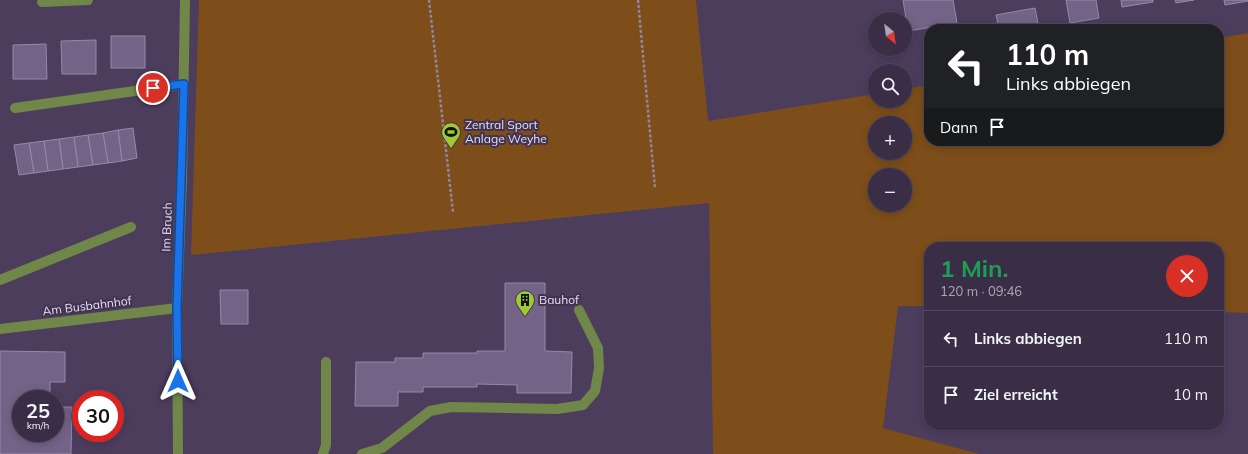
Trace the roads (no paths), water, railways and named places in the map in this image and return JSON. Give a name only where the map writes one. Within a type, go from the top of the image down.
[{"type":"street","points":[[42,2],[88,0]]},
{"type":"street","name":"Im Bruch","points":[[178,454],[177,308],[185,0]]},
{"type":"street","points":[[15,108],[184,84]]},
{"type":"street","points":[[0,280],[131,227]]},
{"type":"street","name":"Am Busbahnhof","points":[[0,329],[177,308]]},
{"type":"street","points":[[362,454],[382,448],[430,411],[452,407],[557,409],[583,405],[595,391],[599,368],[598,348],[579,310]]},
{"type":"street","points":[[323,454],[326,445],[326,362]]},
{"type":"place","name":"Zentral Sport Anlage Weyhe","points":[[451,149]]},
{"type":"place","name":"Bauhof","points":[[525,317]]}]
